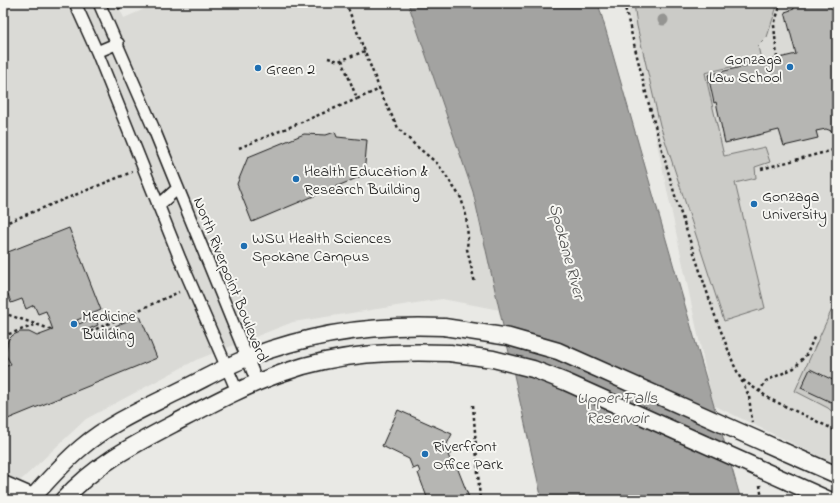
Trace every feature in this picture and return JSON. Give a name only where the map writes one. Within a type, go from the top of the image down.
[{"type":"main road","points":[[3,484],[33,497],[60,466],[83,446],[103,432],[140,411],[226,367],[247,358],[312,338],[345,332],[400,326],[444,327],[509,337],[558,351],[837,475]]},
{"type":"main road","points":[[63,500],[91,472],[134,444],[236,391],[286,371],[350,356],[391,352],[450,353],[493,359],[540,372],[566,382],[829,500]]},
{"type":"street","points":[[75,3],[97,52],[158,206],[236,391]]},
{"type":"street","name":"North Riverpoint Boulevard","points":[[99,3],[118,43],[257,382]]},
{"type":"street","points":[[97,52],[118,43]]},
{"type":"street","name":"North Riverpoint Boulevard","points":[[158,206],[178,188]]},
{"type":"path","points":[[118,9],[130,3]]},
{"type":"path","points":[[346,3],[380,89],[398,128],[415,145],[438,164],[461,198],[466,215],[468,237],[467,249],[475,283]]},
{"type":"path","points":[[624,3],[648,101],[676,199],[714,313],[749,396],[753,428]]},
{"type":"path","points":[[777,58],[774,25],[780,3]]},
{"type":"path","points":[[328,58],[342,60],[365,51]]},
{"type":"path","points":[[342,60],[357,99]]},
{"type":"path","points":[[238,148],[380,89]]},
{"type":"path","points":[[762,169],[837,149]]},
{"type":"path","points":[[3,224],[143,167]]},
{"type":"path","points":[[85,334],[179,292]]},
{"type":"path","points":[[3,313],[53,330]]},
{"type":"path","points":[[3,336],[35,324]]},
{"type":"path","points":[[759,392],[766,381],[794,368],[807,354],[815,335]]},
{"type":"path","points":[[3,358],[5,363],[3,364]]},
{"type":"path","points":[[741,378],[759,392],[837,430]]},
{"type":"path","points":[[473,406],[480,500]]},
{"type":"path","points":[[833,459],[837,451]]},
{"type":"path","points":[[759,481],[762,500]]},
{"type":"shaded area","name":"WSU Health Sciences Spokane Campus","points":[[3,3],[117,3],[124,18],[158,3],[410,3],[473,192],[500,310],[442,299],[293,322],[196,360],[86,419],[3,497]]},
{"type":"shaded area","name":"Gonzaga University","points":[[627,3],[837,3],[837,465],[713,405]]},
{"type":"shaded area","points":[[634,3],[778,3],[767,37],[758,46],[761,60],[705,73],[724,156],[765,147],[770,162],[755,167],[756,178],[735,183],[765,308],[724,321],[660,125],[637,26]]},
{"type":"shaded area","points":[[837,298],[837,416],[828,408],[795,391]]},
{"type":"water","name":"Upper Falls Reservoir","points":[[408,3],[598,3],[741,500],[542,500],[473,192]]},
{"type":"building","name":"Gonzaga Law School","points":[[793,3],[837,3],[837,133],[826,129],[816,131],[818,138],[784,146],[779,130],[725,143],[716,102],[714,103],[708,75],[796,54],[785,12],[794,9]]},
{"type":"building","name":"Health Education & Research Building","points":[[335,132],[337,137],[367,140],[364,175],[252,222],[237,184],[248,157],[304,134],[326,135]]},
{"type":"building","name":"Medicine Building","points":[[69,228],[101,310],[77,320],[79,324],[95,317],[98,325],[84,331],[87,337],[140,316],[157,358],[3,421],[3,368],[11,364],[5,354],[8,340],[13,335],[20,332],[29,332],[37,336],[53,330],[46,311],[38,314],[34,305],[26,309],[22,299],[11,303],[8,294],[3,296],[3,254]]},
{"type":"building","points":[[810,369],[837,382],[837,389],[831,402],[801,388]]},
{"type":"building","name":"Riverfront Office Park","points":[[398,410],[452,434],[447,444],[452,453],[448,455],[452,464],[455,462],[470,500],[428,500],[418,473],[420,472],[418,467],[413,469],[409,459],[382,446]]},
{"type":"place","name":"Gonzaga Law School","points":[[790,67]]},
{"type":"place","name":"Green 2","points":[[258,68]]},
{"type":"place","name":"Health Education & Research Building","points":[[296,179]]},
{"type":"place","name":"Gonzaga University","points":[[754,204]]},
{"type":"place","name":"WSU Health Sciences Spokane Campus","points":[[244,246]]},
{"type":"place","name":"Medicine Building","points":[[74,324]]},
{"type":"place","name":"Riverfront Office Park","points":[[425,454]]},
{"type":"water label","name":"Spokane River","points":[[568,251]]}]
